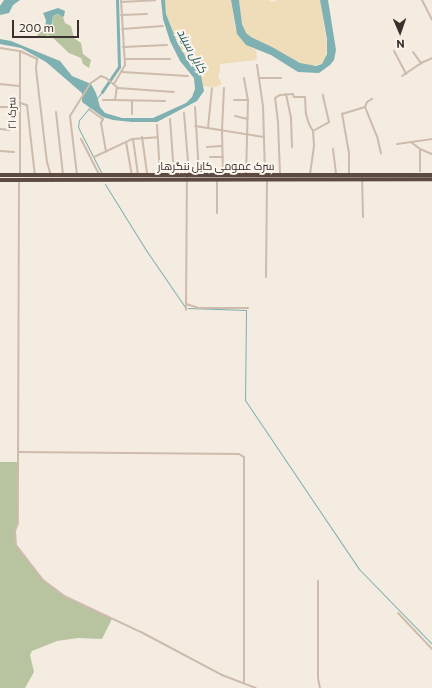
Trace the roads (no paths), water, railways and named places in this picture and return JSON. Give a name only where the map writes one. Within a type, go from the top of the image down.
[{"type":"highway","name":"سرک عمومی کابل ننگرهار","points":[[0,175],[187,177],[200,175],[349,175],[362,177],[432,179]]},
{"type":"highway","name":"سرک عمومی کابل ننگرهار","points":[[0,180],[20,176],[63,175],[160,175],[217,179],[267,180],[432,175]]},
{"type":"street","points":[[112,82],[122,72],[125,59],[121,1],[155,0]]},
{"type":"street","points":[[422,0],[432,20]]},
{"type":"street","points":[[121,15],[147,14]]},
{"type":"street","points":[[122,29],[163,26]]},
{"type":"street","points":[[124,47],[166,45]]},
{"type":"street","points":[[0,48],[20,51],[37,59],[36,69],[47,162],[51,176]]},
{"type":"street","name":"سرک ۲۱","points":[[20,51],[18,523],[15,531],[16,545],[43,580],[64,596],[135,629],[222,675],[244,682],[256,688]]},
{"type":"street","points":[[394,51],[406,74]]},
{"type":"street","points":[[413,52],[421,63]]},
{"type":"street","points":[[402,76],[406,74],[410,68],[432,58]]},
{"type":"street","points":[[125,59],[170,59]]},
{"type":"street","points":[[257,65],[260,78],[265,175]]},
{"type":"street","points":[[122,72],[188,76]]},
{"type":"street","points":[[77,175],[70,118],[82,95],[91,83],[101,76],[112,82],[117,87],[174,92]]},
{"type":"street","points":[[244,78],[248,100],[246,175]]},
{"type":"street","points":[[260,78],[281,78]]},
{"type":"street","points":[[0,84],[19,86]]},
{"type":"street","points":[[115,100],[117,87]]},
{"type":"street","points":[[208,128],[212,88]]},
{"type":"street","points":[[223,175],[222,130],[224,88]]},
{"type":"street","points":[[286,94],[291,118],[292,147]]},
{"type":"street","points":[[280,175],[278,122],[275,99],[280,95],[294,94],[294,97],[305,97],[306,114],[313,131],[314,146],[310,175]]},
{"type":"street","points":[[313,131],[329,122],[323,95]]},
{"type":"street","points":[[349,175],[349,153],[342,114],[365,107],[367,102],[372,99]]},
{"type":"street","points":[[103,100],[166,101]]},
{"type":"street","points":[[234,100],[248,100]]},
{"type":"street","points":[[132,101],[132,114]]},
{"type":"street","points":[[20,103],[27,104],[35,176]]},
{"type":"street","points":[[0,107],[12,108]]},
{"type":"street","points":[[195,107],[195,126],[200,175]]},
{"type":"street","points":[[365,107],[377,136],[381,154]]},
{"type":"street","points":[[90,110],[103,119],[101,123],[106,152]]},
{"type":"street","points":[[56,112],[63,175]]},
{"type":"street","points":[[184,113],[187,177],[186,310]]},
{"type":"street","points":[[235,116],[248,119]]},
{"type":"street","points":[[170,119],[174,176]]},
{"type":"street","points":[[157,124],[160,175]]},
{"type":"street","points":[[195,126],[247,133],[264,137]]},
{"type":"street","points":[[0,129],[10,130]]},
{"type":"street","points":[[94,157],[133,139],[142,137],[158,137]]},
{"type":"street","points":[[142,137],[147,175]]},
{"type":"street","points":[[81,139],[100,175]]},
{"type":"street","points":[[133,139],[138,175]]},
{"type":"street","points":[[397,144],[432,139]]},
{"type":"street","points":[[126,142],[132,175]]},
{"type":"street","points":[[411,142],[420,149],[432,154]]},
{"type":"street","points":[[207,147],[222,146]]},
{"type":"street","points":[[332,149],[336,175]]},
{"type":"street","points":[[420,149],[420,171]]},
{"type":"street","points":[[0,151],[14,152]]},
{"type":"street","points":[[210,157],[223,157]]},
{"type":"street","points":[[362,177],[362,217]]},
{"type":"street","points":[[217,179],[217,213]]},
{"type":"street","points":[[266,277],[267,180]]},
{"type":"street","points":[[186,304],[199,308],[248,308]]},
{"type":"street","points":[[18,452],[238,454],[244,457],[244,682]]},
{"type":"street","points":[[318,581],[318,678],[320,688]]},
{"type":"street","points":[[398,613],[432,649]]},
{"type":"water","points":[[4,0],[20,0],[13,5],[9,13],[0,15],[0,6]]},
{"type":"water","points":[[161,0],[165,0],[166,14],[177,42],[187,59],[201,76],[204,91],[197,101],[157,122],[132,122],[113,120],[103,117],[82,102],[82,93],[46,62],[21,48],[0,44],[0,39],[11,41],[60,61],[72,76],[91,84],[96,93],[100,107],[105,113],[122,118],[153,118],[186,103],[192,97],[195,89],[194,78],[180,61],[170,41],[163,19]]},
{"type":"water","points":[[231,0],[239,0],[242,24],[246,33],[251,37],[300,63],[316,66],[322,64],[327,54],[327,39],[320,0],[328,0],[336,50],[334,60],[319,73],[298,72],[271,55],[246,45],[237,34]]},
{"type":"water","points":[[58,8],[65,11],[64,16],[63,17],[58,14],[53,16],[51,29],[45,30],[46,20],[43,13]]},
{"type":"waterway","points":[[102,92],[119,67],[117,0]]},
{"type":"waterway","points":[[97,98],[102,92]]},
{"type":"waterway","points":[[90,107],[79,120],[78,127],[101,172]]},
{"type":"waterway","points":[[105,184],[146,250],[185,307]]},
{"type":"waterway","points":[[188,308],[246,310],[245,400],[359,569],[432,644]]},
{"type":"water label","name":"کابل سيند","points":[[192,51]]}]
